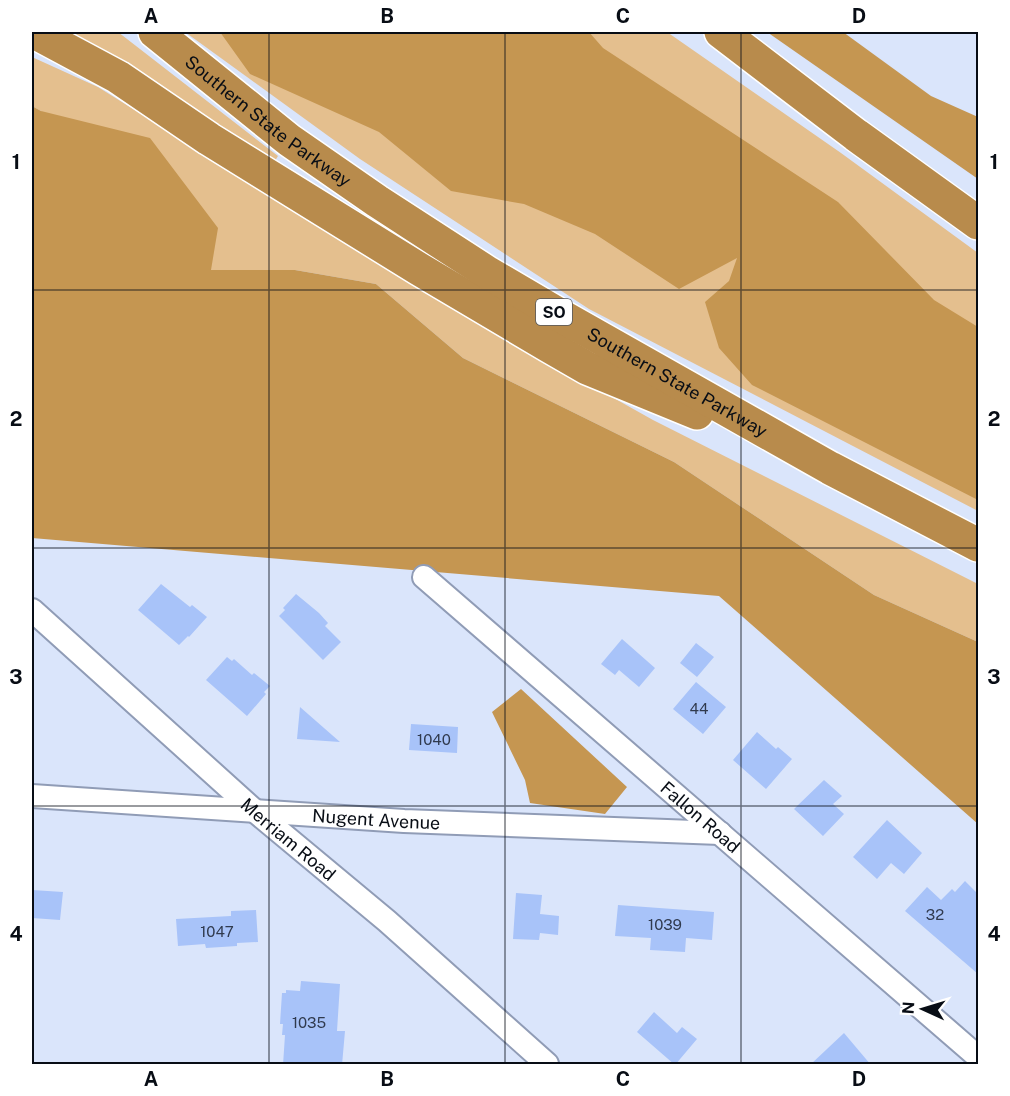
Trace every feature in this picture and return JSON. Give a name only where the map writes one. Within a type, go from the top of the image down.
[{"type":"highway","points":[[34,32],[117,77],[219,145],[427,274],[578,362],[830,468]]},
{"type":"highway","name":"Southern State Parkway","points":[[155,32],[289,140],[415,226],[563,317],[830,468],[978,544]]},
{"type":"highway","points":[[702,32],[856,135]]},
{"type":"highway","points":[[721,32],[856,135],[978,223]]},
{"type":"street","name":"Fallon Road","points":[[424,577],[978,1057]]},
{"type":"street","name":"Merriam Road","points":[[32,610],[256,812],[387,921],[547,1065]]},
{"type":"street","name":"Nugent Avenue","points":[[32,796],[404,821],[720,833]]},
{"type":"shaded area","points":[[54,32],[118,32],[278,156],[275,161]]},
{"type":"shaded area","points":[[185,32],[667,32],[841,153],[978,253],[978,511],[589,309],[360,159]]},
{"type":"shaded area","points":[[220,32],[589,32],[603,48],[838,202],[934,300],[978,327],[978,500],[752,385],[719,348],[705,302],[729,281],[737,258],[679,289],[595,234],[524,204],[451,191],[379,132],[250,74]]},
{"type":"shaded area","points":[[767,32],[843,32],[931,96],[978,117],[978,179]]},
{"type":"shaded area","points":[[32,57],[98,87],[444,303],[653,420],[978,584],[978,642],[874,595],[674,462],[463,358],[376,284],[295,270],[211,270],[41,111],[32,106]]},
{"type":"shaded area","points":[[32,106],[41,111],[150,138],[218,228],[211,270],[295,270],[376,284],[463,358],[674,462],[874,595],[978,642],[978,824],[719,596],[32,538]]},
{"type":"shaded area","points":[[521,689],[627,787],[605,814],[530,803],[525,780],[492,712]]},
{"type":"building","points":[[161,584],[207,617],[179,645],[138,610]]},
{"type":"building","points":[[296,594],[319,613],[328,623],[325,626],[341,642],[323,660],[279,616]]},
{"type":"building","points":[[622,639],[655,668],[639,687],[619,670],[615,675],[601,664]]},
{"type":"building","points":[[696,643],[714,657],[697,677],[680,663]]},
{"type":"building","points":[[227,657],[232,661],[234,659],[252,675],[254,673],[270,686],[247,716],[206,680]]},
{"type":"building","points":[[696,682],[726,707],[703,734],[673,709]]},
{"type":"building","points":[[300,707],[340,742],[297,739]]},
{"type":"building","points":[[411,724],[458,727],[457,753],[409,750]]},
{"type":"building","points":[[757,732],[776,749],[778,747],[792,759],[766,789],[733,760]]},
{"type":"building","points":[[824,780],[842,796],[833,804],[844,814],[823,836],[794,809]]},
{"type":"building","points":[[887,820],[922,853],[904,874],[891,863],[877,879],[853,857]]},
{"type":"building","points":[[965,881],[978,894],[978,974],[905,911],[927,887],[941,900],[952,889],[955,892]]},
{"type":"building","points":[[32,890],[63,892],[60,920],[32,918]]},
{"type":"building","points":[[516,893],[542,895],[540,914],[559,916],[558,935],[540,933],[539,940],[513,939]]},
{"type":"building","points":[[618,905],[714,912],[712,940],[686,938],[685,952],[650,950],[651,938],[615,936]]},
{"type":"building","points":[[256,910],[258,942],[206,948],[205,944],[178,946],[176,919],[231,916],[231,911]]},
{"type":"building","points":[[301,981],[340,984],[337,1031],[345,1031],[342,1065],[283,1065],[285,1035],[282,1035],[283,1024],[280,1024],[282,993],[286,993],[286,990],[300,991]]},
{"type":"building","points":[[654,1012],[677,1033],[682,1027],[697,1039],[675,1065],[637,1032]]},
{"type":"building","points":[[844,1033],[871,1065],[810,1065]]}]
